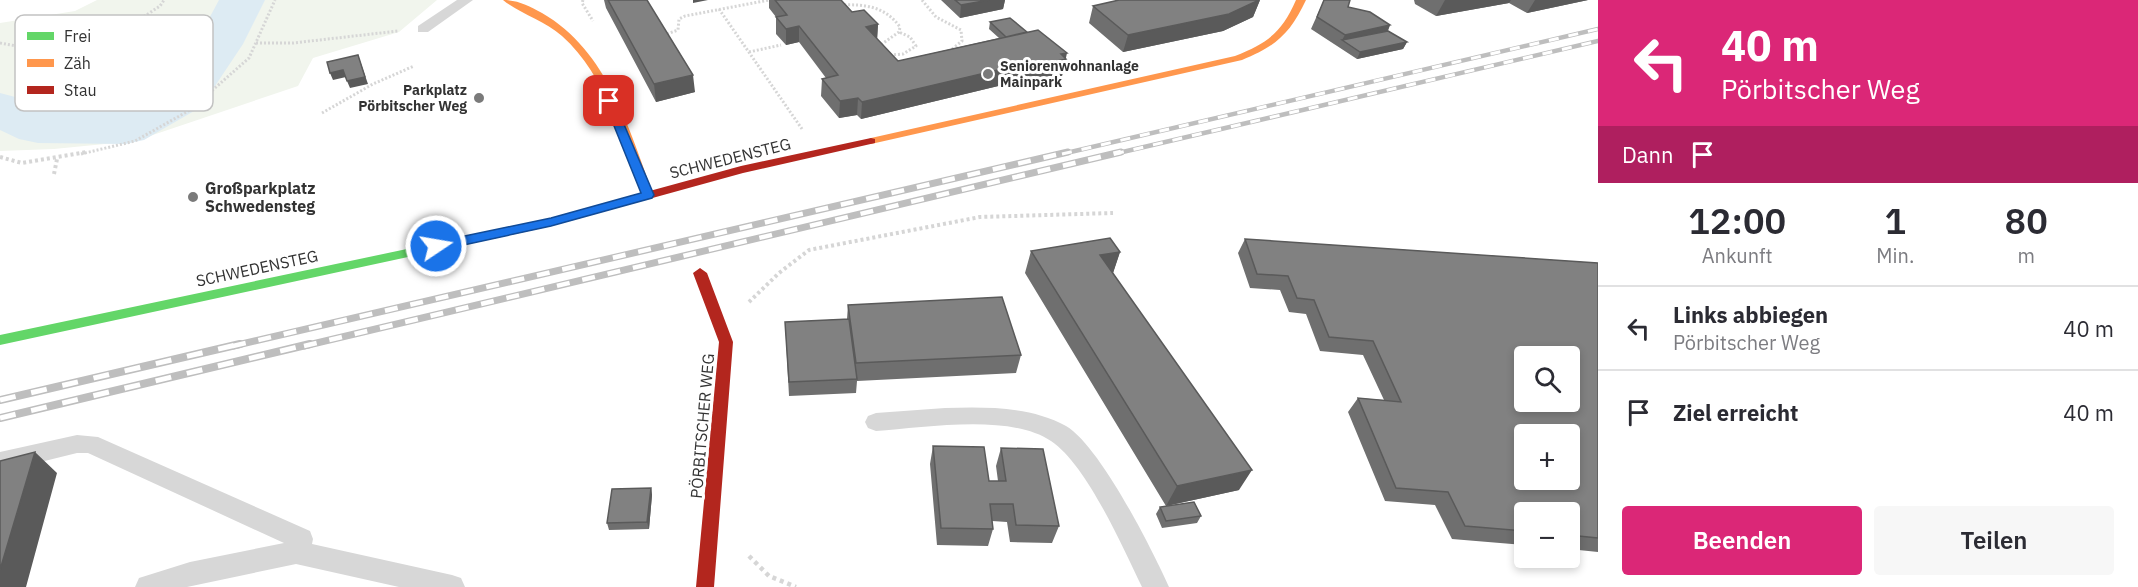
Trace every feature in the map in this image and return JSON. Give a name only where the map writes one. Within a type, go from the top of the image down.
[{"type":"street","points":[[508,0],[570,38],[588,59],[620,123],[648,195]]},
{"type":"street","name":"SCHWEDENSTEG","points":[[0,340],[551,222],[741,170],[1238,58],[1275,43],[1290,27],[1301,0]]},
{"type":"street","name":"PÖRBITSCHER WEG","points":[[700,273],[726,342],[705,587]]},
{"type":"lane","points":[[423,28],[466,0]]},
{"type":"lane","points":[[876,422],[991,417],[1026,422],[1060,433],[1081,453],[1156,587]]},
{"type":"lane","points":[[0,462],[77,444],[90,444],[301,539],[296,552]]},
{"type":"lane","points":[[148,587],[190,574],[296,552],[452,587]]},
{"type":"path","points":[[146,15],[160,6],[164,0]]},
{"type":"path","points":[[213,89],[249,57],[275,0]]},
{"type":"path","points":[[667,34],[678,30],[679,19],[685,16],[769,0]]},
{"type":"path","points":[[922,0],[936,17],[961,30],[963,41],[946,53]]},
{"type":"path","points":[[843,12],[837,5],[872,6],[891,15],[900,27],[899,32]]},
{"type":"path","points":[[719,9],[819,153]]},
{"type":"path","points":[[256,43],[292,43],[423,28]]},
{"type":"path","points":[[899,32],[910,37],[916,46],[903,54],[891,55],[878,48],[880,44],[899,32]]},
{"type":"path","points":[[0,42],[15,45]]},
{"type":"path","points":[[749,52],[781,45]]},
{"type":"path","points":[[322,113],[373,84],[414,66]]},
{"type":"path","points":[[0,157],[22,163],[57,159],[135,141],[188,111]]},
{"type":"path","points":[[54,174],[57,159]]},
{"type":"path","points":[[748,309],[749,299],[809,250],[980,217],[1113,213]]},
{"type":"path","points":[[744,546],[754,565],[781,584],[796,587]]},
{"type":"shaded area","points":[[97,0],[437,0],[399,32],[313,58],[298,86],[135,141],[54,149],[0,151],[0,23],[15,21],[15,111],[213,111],[213,15],[50,15],[75,11]]},
{"type":"building","points":[[608,0],[647,0],[693,75],[654,84]]},
{"type":"building","points":[[775,0],[841,0],[852,12],[864,10],[878,24],[866,27],[898,61],[1038,30],[1067,53],[1061,54],[1066,59],[1027,68],[1023,64],[862,102],[858,98],[840,101],[822,79],[838,75],[799,26],[786,29],[776,17],[787,15]]},
{"type":"building","points":[[955,0],[989,0],[961,5]]},
{"type":"building","points":[[1119,0],[1259,0],[1229,14],[1128,35],[1093,6]]},
{"type":"building","points":[[1324,0],[1350,0],[1348,7],[1370,12],[1390,25],[1345,35],[1317,17]]},
{"type":"building","points":[[1010,18],[1027,32],[1006,37],[990,22]]},
{"type":"building","points":[[1388,31],[1407,42],[1360,52],[1342,40]]},
{"type":"building","points":[[358,55],[365,77],[347,81],[343,70],[330,73],[327,62]]},
{"type":"building","points":[[1110,238],[1120,252],[1100,255],[1252,470],[1177,486],[1031,251]]},
{"type":"building","points":[[1245,239],[1598,263],[1598,538],[1580,536],[1580,502],[1514,502],[1514,530],[1465,526],[1448,492],[1396,488],[1358,398],[1401,402],[1373,341],[1329,337],[1314,300],[1297,298],[1288,276],[1257,274]]},
{"type":"building","points":[[1002,297],[1021,355],[856,363],[848,305]]},
{"type":"building","points":[[849,319],[857,379],[789,382],[785,322]]},
{"type":"building","points":[[933,446],[984,447],[989,481],[1006,481],[1001,448],[1043,449],[1059,526],[1016,525],[1013,504],[990,504],[993,529],[941,528]]},
{"type":"building","points":[[35,452],[0,570],[0,461]]},
{"type":"building","points":[[651,488],[647,522],[607,523],[612,489]]},
{"type":"building","points":[[1194,502],[1201,516],[1166,521],[1160,507]]},
{"type":"waterway","points":[[213,52],[242,0]]},
{"type":"waterway","points":[[0,109],[38,127],[125,128],[155,111]]},
{"type":"railway","points":[[1062,154],[1598,29]]},
{"type":"railway","points":[[1114,154],[1598,41]]},
{"type":"railway","points":[[233,346],[1068,152]]},
{"type":"railway","points":[[304,346],[1121,152]]},
{"type":"railway","points":[[0,400],[240,344]]},
{"type":"railway","points":[[0,418],[310,344]]},
{"type":"traffic: fast","points":[[0,340],[492,235]]},
{"type":"traffic: slow","points":[[508,0],[557,27],[571,39],[598,73],[626,134],[648,196]]},
{"type":"traffic: slow","points":[[871,141],[1238,58],[1261,48],[1277,37],[1290,22],[1301,0]]},
{"type":"traffic: jam","points":[[492,235],[551,222],[741,170],[871,141]]},
{"type":"traffic: jam","points":[[700,273],[726,342],[705,587]]},
{"type":"place","name":"Seniorenwohnanlage Mainpark","points":[[988,74]]},
{"type":"place","name":"Parkplatz Pörbitscher Weg","points":[[479,98]]},
{"type":"place","name":"Großparkplatz Schwedensteg","points":[[193,197]]},
{"type":"route","points":[[436,246],[551,222],[648,195],[609,101]]}]
